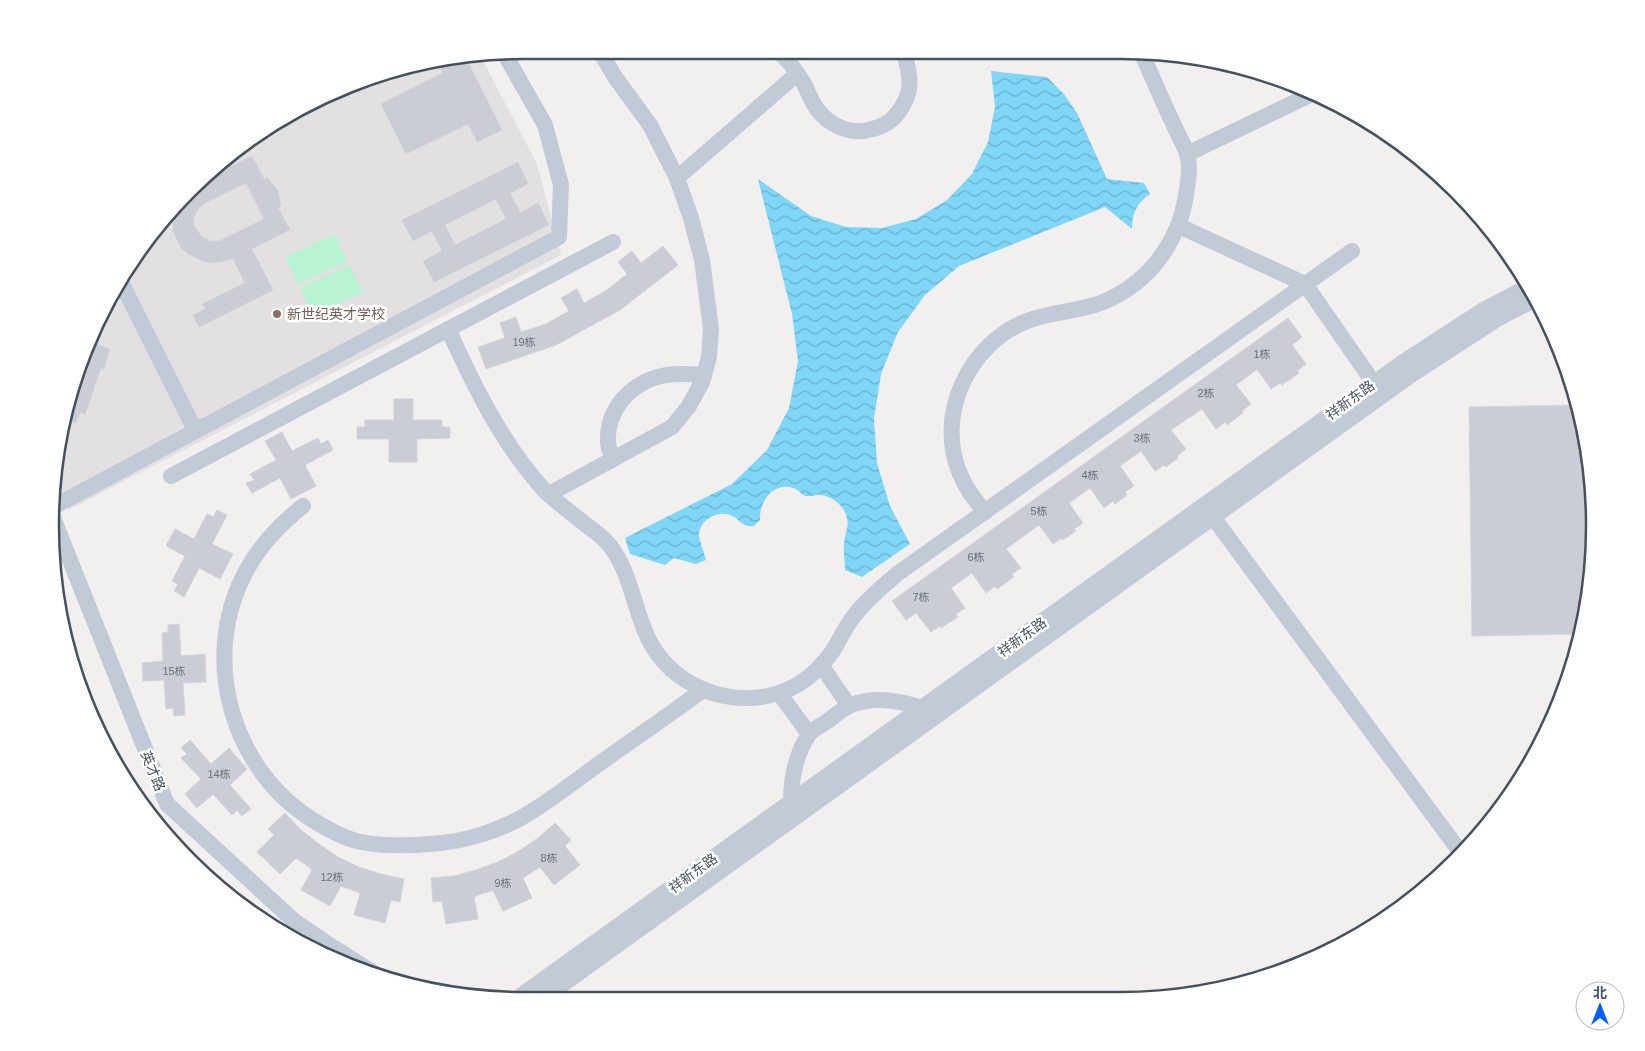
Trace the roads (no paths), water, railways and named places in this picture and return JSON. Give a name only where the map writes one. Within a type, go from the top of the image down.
[{"type":"street","points":[[549,494],[672,427],[690,406],[702,382],[709,356],[711,329],[703,270],[692,218],[677,178],[650,125],[604,59]]},
{"type":"street","points":[[785,59],[802,80],[817,109],[829,122],[844,130],[862,132],[879,128],[894,118],[904,105],[910,88],[910,71],[906,59]]},
{"type":"street","points":[[60,502],[559,237],[561,185],[544,125],[507,60]]},
{"type":"street","points":[[985,512],[970,494],[960,473],[953,451],[952,427],[955,404],[962,382],[974,362],[990,344],[1007,331],[1026,321],[1091,306],[1114,297],[1135,284],[1153,267],[1168,248],[1179,226],[1186,203],[1189,179],[1187,154],[1145,60]]},
{"type":"street","points":[[677,178],[797,74]]},
{"type":"street","points":[[1187,154],[1305,97]]},
{"type":"street","points":[[1179,226],[1306,284],[1378,390]]},
{"type":"street","points":[[171,476],[613,242]]},
{"type":"street","points":[[448,329],[470,377],[495,422],[524,466],[549,494],[611,546],[621,564],[648,638],[662,660],[681,678],[703,690],[728,697],[754,698],[779,693],[802,681],[822,665],[833,651],[853,617],[881,587],[1352,251]]},
{"type":"street","points":[[124,288],[195,430]]},
{"type":"street","name":"祥新东路","points":[[552,992],[1209,511],[1378,390],[1484,309],[1523,290]]},
{"type":"street","name":"祥新东路","points":[[1378,390],[1497,319],[1529,302]]},
{"type":"street","points":[[612,460],[608,442],[610,423],[617,406],[629,392],[646,382],[665,375],[684,373],[704,375]]},
{"type":"street","points":[[303,506],[280,525],[260,548],[244,574],[233,602],[226,631],[224,661],[226,691],[234,720],[246,748],[262,774],[282,796],[306,816],[332,831],[360,842],[395,846],[431,844],[466,838],[500,827],[532,812],[703,690]]},
{"type":"street","points":[[1209,511],[1457,848]]},
{"type":"street","name":"祥新东路","points":[[526,992],[922,708],[1209,511]]},
{"type":"street","name":"英才路","points":[[59,533],[167,804],[293,920],[351,958]]},
{"type":"street","points":[[822,665],[849,706]]},
{"type":"street","points":[[779,693],[809,734]]},
{"type":"street","points":[[791,802],[791,788],[797,760],[809,734],[849,706],[861,702],[886,700],[922,708]]},
{"type":"water","points":[[991,71],[1047,77],[1064,94],[1077,113],[1107,179],[1144,183],[1150,194],[1136,209],[1132,229],[1105,207],[959,266],[925,295],[898,332],[881,374],[874,418],[877,463],[890,506],[910,544],[862,577],[845,570],[844,546],[848,521],[843,509],[838,503],[828,497],[819,495],[806,496],[796,489],[781,487],[765,499],[760,513],[760,520],[754,526],[743,524],[734,517],[725,514],[715,515],[706,520],[700,528],[699,535],[706,560],[696,564],[674,558],[665,565],[630,554],[625,538],[732,484],[767,450],[789,408],[798,361],[792,314],[758,179],[811,216],[846,227],[882,228],[916,219],[947,200],[972,174],[988,142],[995,107]]},
{"type":"place","name":"新世纪英才学校","points":[[277,314]]}]
